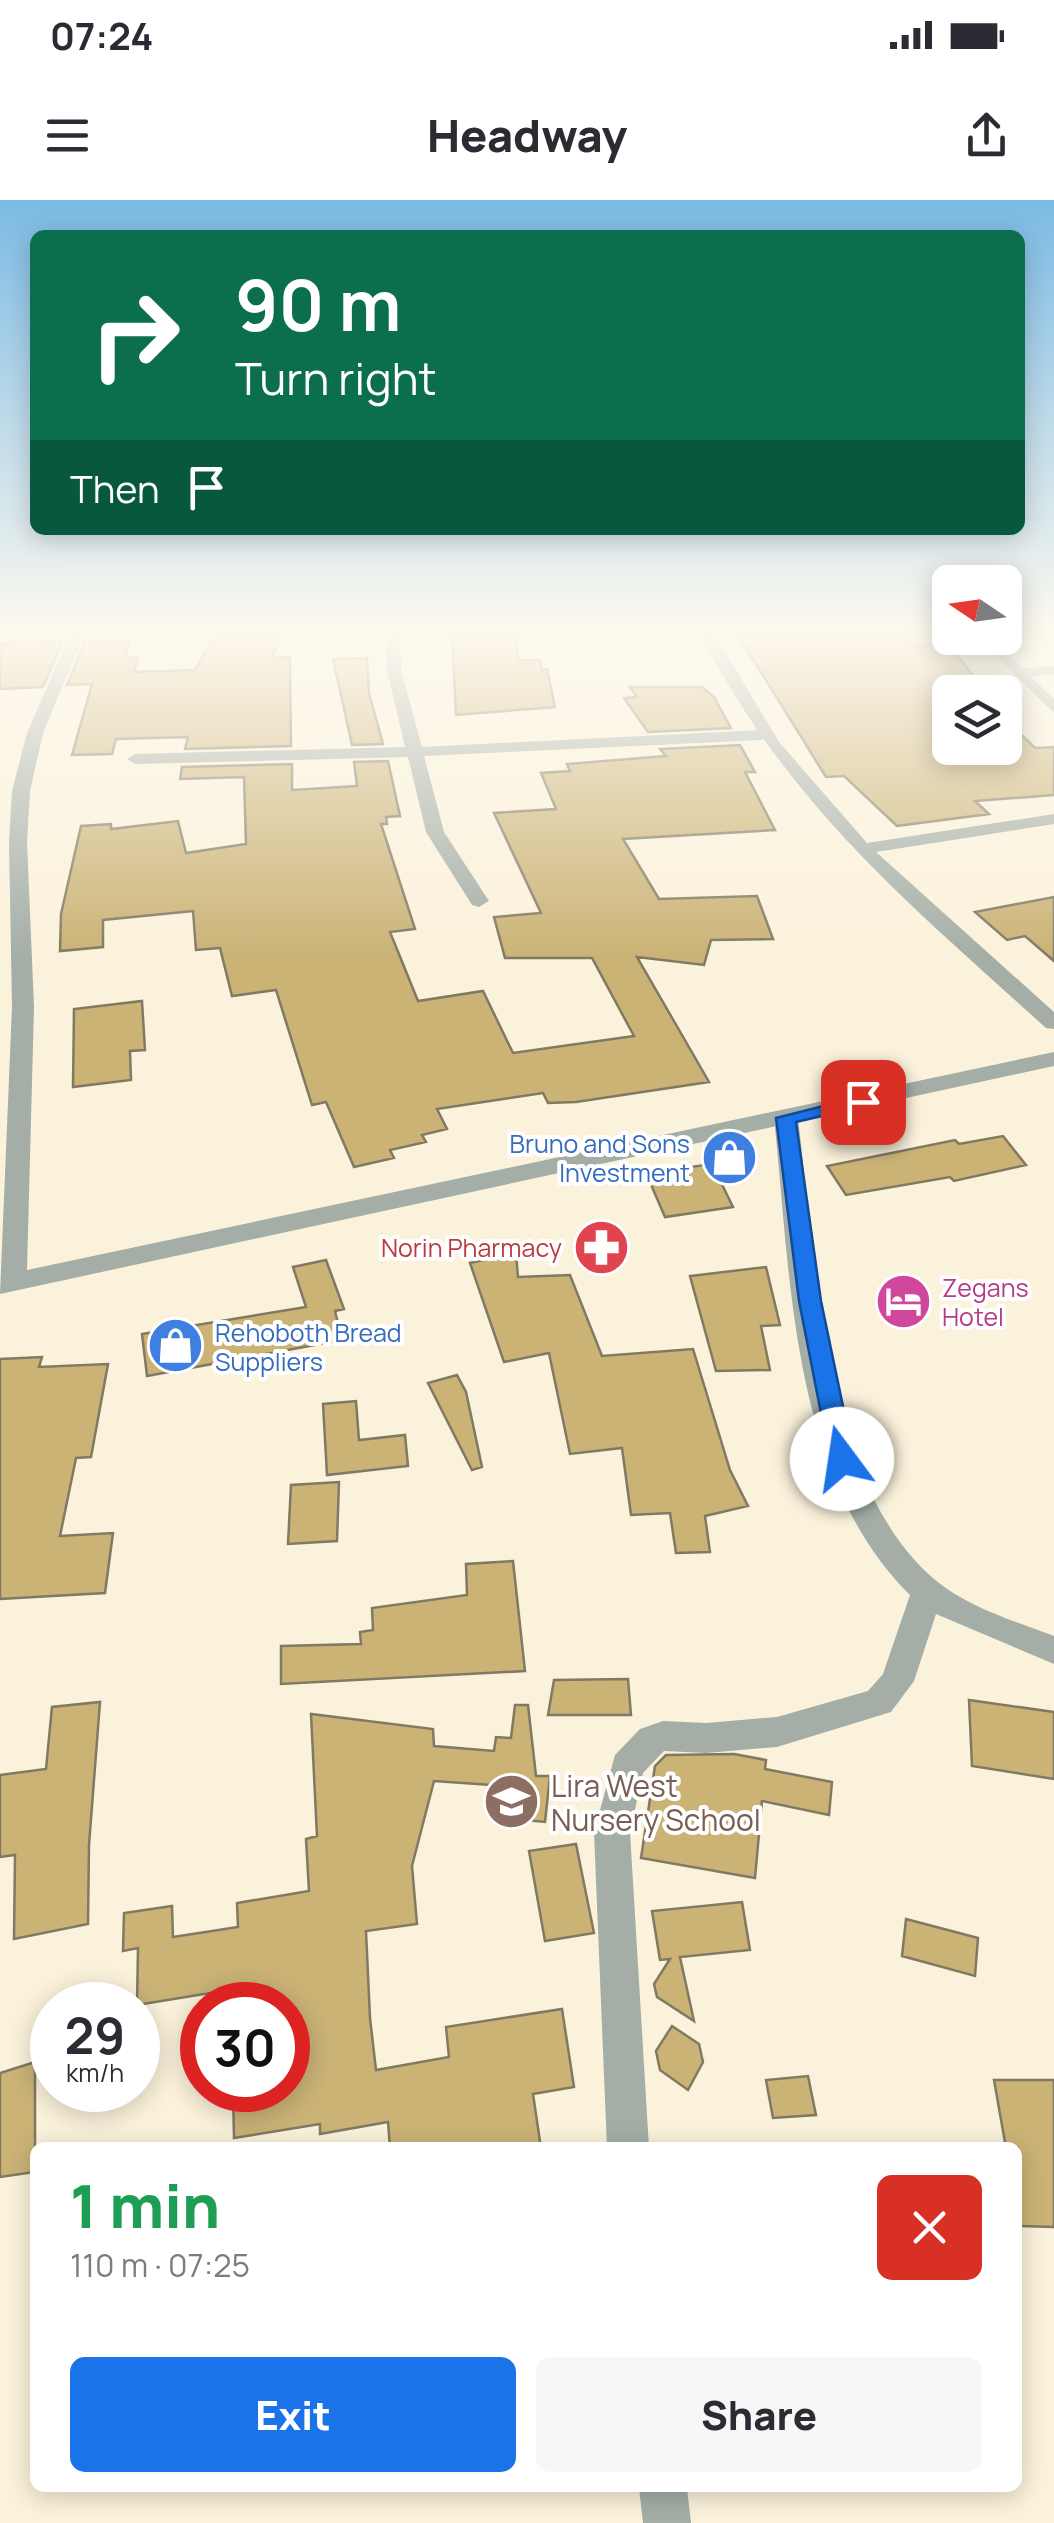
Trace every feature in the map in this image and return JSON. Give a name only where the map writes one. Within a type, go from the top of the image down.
[{"type":"street","points":[[33,740],[22,791],[18,842],[23,1007],[7,1283],[1054,1059]]},
{"type":"street","points":[[413,740],[435,832],[479,901]]},
{"type":"street","points":[[135,759],[416,752],[638,740]]},
{"type":"street","points":[[767,740],[860,849],[1054,1023]]},
{"type":"street","points":[[860,849],[1054,819]]},
{"type":"street","points":[[786,1118],[810,1301],[835,1438],[872,1526],[888,1554],[927,1592],[963,1613],[1054,1650]]},
{"type":"street","points":[[628,2142],[612,1832],[627,1766],[652,1740],[662,1736],[706,1738],[778,1732],[878,1702],[902,1668],[927,1592]]},
{"type":"street","points":[[663,2492],[667,2523]]},
{"type":"building","points":[[76,740],[116,740],[112,754],[72,755]]},
{"type":"building","points":[[187,740],[291,740],[291,746],[185,749]]},
{"type":"building","points":[[351,740],[382,740],[383,744],[352,745]]},
{"type":"building","points":[[803,740],[932,740],[932,765],[1022,765],[1022,740],[1035,748],[1054,747],[1054,795],[975,801],[989,814],[897,826],[844,776],[826,777]]},
{"type":"building","points":[[740,745],[755,772],[745,772],[775,830],[623,839],[659,899],[757,896],[773,939],[711,940],[704,965],[637,957],[709,1082],[576,1102],[548,1103],[543,1093],[437,1109],[447,1129],[422,1135],[426,1142],[390,1150],[394,1158],[354,1167],[326,1102],[312,1105],[276,990],[232,996],[220,948],[196,950],[193,911],[103,920],[103,947],[60,951],[61,914],[81,826],[111,824],[111,829],[178,821],[186,853],[246,844],[244,777],[180,779],[182,767],[292,764],[292,790],[357,786],[354,762],[388,761],[400,816],[386,817],[387,824],[381,824],[415,929],[390,932],[418,1001],[483,991],[513,1053],[634,1036],[592,958],[505,958],[494,917],[541,913],[494,813],[556,809],[541,773],[570,771],[567,764],[666,756],[660,749]]},
{"type":"building","points":[[1054,897],[1054,961],[1025,936],[1007,940],[975,912]]},
{"type":"building","points":[[142,1001],[145,1050],[130,1051],[131,1080],[73,1087],[74,1009]]},
{"type":"building","points":[[1003,1136],[1026,1165],[954,1181],[950,1177],[846,1195],[827,1166],[955,1140],[959,1144]]},
{"type":"building","points":[[712,1164],[733,1207],[665,1217],[646,1173]]},
{"type":"building","points":[[516,1253],[518,1277],[570,1275],[602,1356],[693,1349],[730,1470],[748,1506],[705,1516],[710,1552],[676,1553],[670,1513],[631,1515],[622,1448],[570,1454],[549,1353],[504,1362],[470,1263]]},
{"type":"building","points":[[326,1260],[344,1309],[335,1311],[342,1340],[147,1376],[142,1334],[306,1307],[293,1267]]},
{"type":"building","points":[[766,1267],[780,1325],[761,1326],[770,1370],[716,1371],[690,1276]]},
{"type":"building","points":[[42,1357],[39,1367],[108,1364],[91,1457],[76,1458],[60,1536],[113,1533],[105,1593],[0,1599],[0,1359]]},
{"type":"building","points":[[457,1375],[466,1392],[482,1467],[472,1470],[428,1383]]},
{"type":"building","points":[[356,1401],[359,1440],[405,1435],[408,1466],[327,1475],[323,1404]]},
{"type":"building","points":[[339,1482],[337,1541],[288,1544],[291,1485]]},
{"type":"building","points":[[513,1561],[525,1671],[281,1684],[281,1646],[361,1644],[360,1632],[373,1630],[372,1608],[467,1595],[466,1564]]},
{"type":"building","points":[[628,1679],[631,1715],[548,1715],[554,1680]]},
{"type":"building","points":[[969,1700],[1054,1712],[1054,1779],[972,1766]]},
{"type":"building","points":[[100,1702],[89,1845],[88,1924],[14,1939],[15,1855],[0,1857],[0,1775],[46,1769],[52,1707]]},
{"type":"building","points":[[515,1705],[528,1705],[536,1776],[550,1776],[545,1822],[502,1818],[506,1786],[434,1781],[412,1866],[417,1924],[366,1931],[370,2018],[376,2070],[449,2057],[446,2027],[562,2009],[574,2087],[533,2094],[540,2142],[390,2142],[388,2122],[320,2134],[320,2124],[234,2138],[233,2112],[310,2112],[310,1982],[180,1982],[180,1998],[160,2001],[160,1982],[137,1982],[138,1948],[123,1951],[124,1913],[172,1906],[173,1937],[238,1927],[237,1903],[309,1891],[306,1839],[317,1836],[311,1714],[433,1729],[434,1746],[494,1751],[496,1737],[511,1738]]},
{"type":"building","points":[[734,1754],[766,1760],[765,1769],[832,1782],[829,1815],[762,1801],[755,1878],[641,1858],[655,1766],[666,1755]]},
{"type":"building","points":[[576,1844],[594,1933],[545,1941],[529,1851]]},
{"type":"building","points":[[742,1902],[750,1950],[680,1957],[694,2021],[657,1997],[654,1984],[670,1959],[660,1960],[652,1911]]},
{"type":"building","points":[[906,1919],[978,1938],[975,1976],[902,1956]]},
{"type":"building","points":[[672,2026],[699,2044],[703,2062],[688,2090],[660,2070],[656,2051]]},
{"type":"building","points":[[30,2064],[30,2112],[35,2112],[35,2142],[30,2142],[30,2173],[0,2177],[0,2073]]},
{"type":"building","points":[[808,2076],[816,2115],[773,2118],[766,2080]]},
{"type":"building","points":[[994,2080],[1054,2080],[1054,2227],[1022,2226],[1022,2142],[1005,2142]]},
{"type":"place","name":"Bruno and Sons Investment","points":[[729,1157]]},
{"type":"place","name":"Norin Pharmacy","points":[[601,1247]]},
{"type":"place","name":"Zegans Hotel","points":[[903,1301]]},
{"type":"place","name":"Rehoboth Bread Suppliers","points":[[176,1346]]},
{"type":"place","name":"Lira West Nursery School","points":[[512,1802]]},
{"type":"route","points":[[842,1459],[810,1301],[786,1118],[863,1102]]}]
